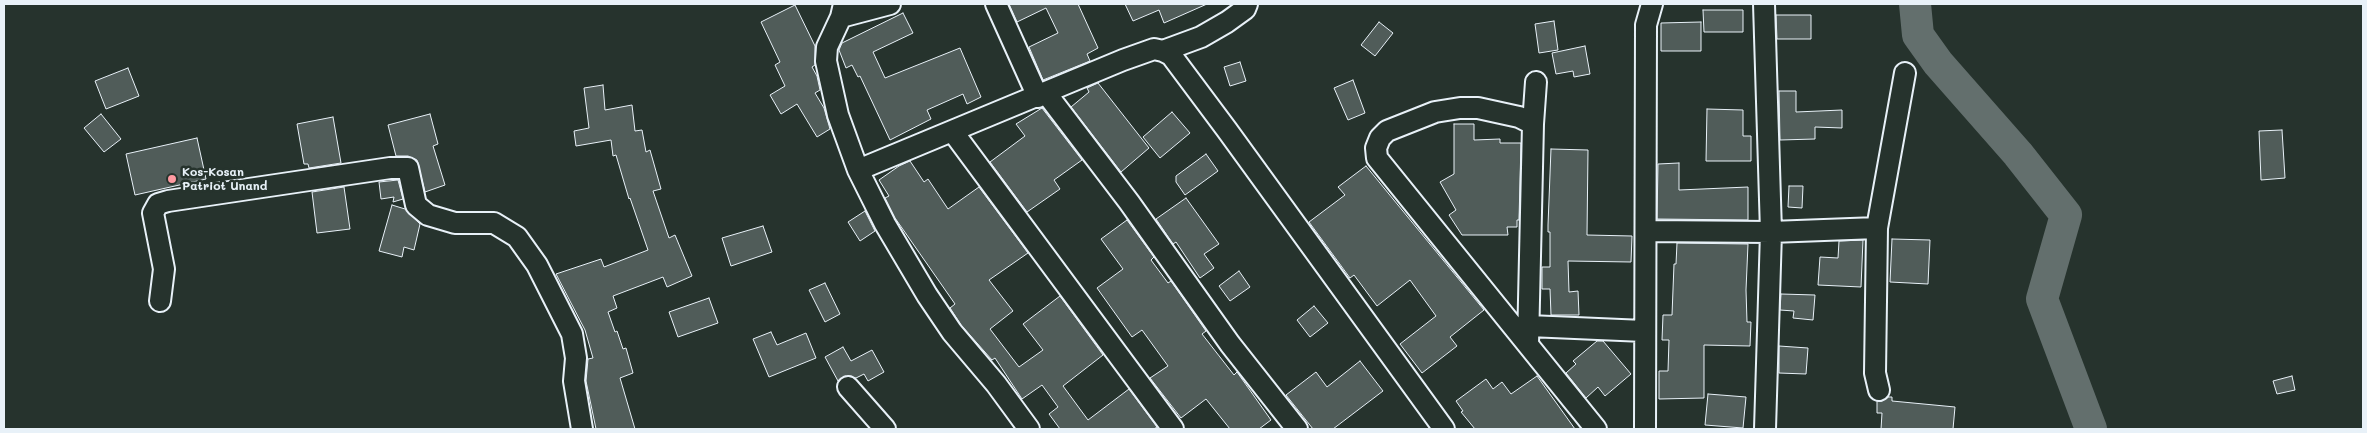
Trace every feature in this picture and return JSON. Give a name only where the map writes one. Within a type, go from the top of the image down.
[{"type":"street","points":[[890,4],[843,11],[827,47],[826,61],[838,115],[858,170],[885,224],[927,295],[952,332],[996,384],[1029,429]]},
{"type":"street","points":[[996,4],[1042,95],[1129,202],[1230,344],[1297,429]]},
{"type":"street","points":[[1163,51],[1202,37],[1245,9],[1247,4]]},
{"type":"street","points":[[1645,429],[1646,25],[1652,4]]},
{"type":"street","points":[[1764,4],[1771,232],[1765,429]]},
{"type":"street","points":[[858,170],[1123,60],[1154,49],[1163,51],[1171,55],[1227,130],[1444,429]]},
{"type":"street","points":[[1879,390],[1875,373],[1877,228],[1905,73]]},
{"type":"street","points":[[1529,335],[1533,124],[1536,82]]},
{"type":"street","points":[[1533,124],[1495,111],[1460,108],[1435,112],[1387,131],[1380,138],[1376,148],[1377,158],[1529,335],[1596,429]]},
{"type":"street","points":[[953,132],[1173,429]]},
{"type":"street","points":[[160,301],[164,269],[153,213],[158,204],[390,168],[408,168],[416,205],[428,216],[455,223],[494,223],[517,237],[537,265],[572,334],[576,358],[574,381],[582,429]]},
{"type":"street","points":[[1646,231],[1771,232],[1877,228]]},
{"type":"street","points":[[1529,335],[1644,331]]},
{"type":"street","points":[[848,387],[885,429]]},
{"type":"building","points":[[1009,4],[1078,4],[1098,48],[1087,54],[1090,61],[1043,80],[1029,47],[1058,33],[1046,8],[1017,22]]},
{"type":"building","points":[[1125,4],[1207,4],[1164,23],[1159,10],[1133,21]]},
{"type":"building","points":[[795,5],[815,46],[815,65],[812,67],[817,76],[820,90],[815,93],[824,108],[830,129],[817,137],[797,104],[781,114],[770,95],[785,86],[775,65],[780,62],[761,22]]},
{"type":"building","points":[[1703,10],[1743,10],[1743,32],[1704,32]]},
{"type":"building","points":[[903,13],[913,33],[873,52],[885,78],[960,48],[981,97],[967,104],[963,94],[927,110],[931,119],[890,140],[860,76],[858,77],[852,65],[846,68],[839,50],[842,43]]},
{"type":"building","points":[[1776,15],[1811,15],[1811,39],[1777,39]]},
{"type":"building","points":[[1554,21],[1558,50],[1539,53],[1535,24]]},
{"type":"building","points":[[1379,22],[1393,33],[1375,56],[1361,45]]},
{"type":"building","points":[[1701,22],[1701,51],[1661,51],[1661,23]]},
{"type":"building","points":[[1585,46],[1590,74],[1574,77],[1573,71],[1556,74],[1552,53]]},
{"type":"building","points":[[1240,62],[1246,81],[1230,86],[1224,67]]},
{"type":"building","points":[[128,68],[139,96],[106,109],[95,81]]},
{"type":"building","points":[[1353,80],[1365,113],[1348,120],[1334,88]]},
{"type":"building","points":[[1098,83],[1149,148],[1121,172],[1071,107],[1089,92],[1087,88]]},
{"type":"building","points":[[603,85],[605,110],[632,105],[635,131],[642,130],[646,152],[650,150],[661,189],[653,191],[669,238],[675,235],[692,276],[667,287],[663,277],[613,296],[617,308],[608,312],[623,349],[626,348],[633,373],[620,378],[635,429],[596,429],[586,381],[588,359],[593,358],[585,330],[556,274],[601,259],[604,267],[648,250],[629,199],[616,155],[613,156],[611,140],[576,146],[574,131],[589,128],[584,88]]},
{"type":"building","points":[[1779,91],[1796,91],[1796,112],[1842,110],[1842,128],[1815,127],[1815,139],[1780,140]]},
{"type":"building","points":[[1042,108],[1082,160],[1054,180],[1060,189],[1027,212],[990,162],[1025,136],[1016,124]]},
{"type":"building","points":[[1707,109],[1743,110],[1743,136],[1751,136],[1751,161],[1706,161]]},
{"type":"building","points":[[1172,112],[1190,133],[1160,158],[1143,137]]},
{"type":"building","points":[[101,114],[121,139],[104,152],[84,128]]},
{"type":"building","points":[[430,114],[438,144],[433,146],[445,185],[425,192],[417,160],[408,156],[396,156],[388,125]]},
{"type":"building","points":[[333,117],[341,163],[309,168],[308,164],[304,164],[297,124]]},
{"type":"building","points":[[1454,124],[1474,124],[1474,140],[1500,139],[1500,143],[1521,143],[1519,220],[1517,220],[1517,227],[1507,227],[1508,235],[1462,235],[1449,215],[1456,210],[1440,182],[1454,174]]},
{"type":"building","points":[[2282,130],[2285,178],[2261,180],[2259,131]]},
{"type":"building","points":[[197,138],[206,179],[135,195],[126,154]]},
{"type":"building","points":[[1551,149],[1588,150],[1587,235],[1632,236],[1631,262],[1568,261],[1569,292],[1578,291],[1579,315],[1551,315],[1550,289],[1542,289],[1542,267],[1550,267],[1550,232],[1548,232],[1548,225]]},
{"type":"building","points":[[1206,154],[1218,171],[1185,195],[1176,182],[1176,176]]},
{"type":"building","points":[[910,161],[924,182],[928,179],[948,209],[979,187],[1028,253],[989,280],[1013,311],[990,329],[1019,367],[1043,350],[1023,324],[1060,296],[1103,355],[1063,386],[1088,420],[1129,389],[1157,427],[1154,429],[1060,429],[1049,414],[1058,407],[1042,385],[1022,399],[995,358],[992,360],[961,325],[950,308],[955,304],[895,218],[885,198],[889,196],[879,180]]},
{"type":"building","points":[[1679,163],[1679,190],[1748,187],[1748,220],[1657,219],[1658,164]]},
{"type":"building","points":[[1366,166],[1484,310],[1450,337],[1457,346],[1422,373],[1400,344],[1436,316],[1410,280],[1377,306],[1354,275],[1350,278],[1309,222],[1345,195],[1338,187]]},
{"type":"building","points":[[398,180],[403,199],[393,202],[394,197],[381,199],[379,182]]},
{"type":"building","points":[[1789,186],[1803,186],[1802,208],[1788,207]]},
{"type":"building","points":[[344,187],[350,229],[317,233],[312,192]]},
{"type":"building","points":[[1186,198],[1219,244],[1204,254],[1214,268],[1200,278],[1176,242],[1173,244],[1156,219]]},
{"type":"building","points":[[392,205],[405,209],[420,224],[414,250],[404,247],[402,257],[379,251]]},
{"type":"building","points":[[865,211],[875,231],[860,241],[848,222]]},
{"type":"building","points":[[1127,220],[1154,257],[1151,260],[1168,283],[1171,281],[1206,331],[1202,334],[1234,375],[1237,372],[1271,420],[1259,429],[1230,429],[1206,399],[1181,418],[1150,378],[1168,366],[1142,330],[1132,337],[1097,288],[1123,269],[1101,239]]},
{"type":"building","points":[[763,226],[772,252],[731,266],[722,238]]},
{"type":"building","points":[[1892,239],[1930,240],[1928,284],[1890,282]]},
{"type":"building","points":[[1863,240],[1861,287],[1818,285],[1820,257],[1838,258],[1839,241]]},
{"type":"building","points":[[1677,243],[1748,244],[1746,290],[1747,322],[1751,322],[1750,346],[1704,345],[1704,398],[1659,399],[1659,371],[1668,371],[1669,340],[1662,340],[1663,315],[1672,315],[1674,264],[1676,264]]},
{"type":"building","points":[[1239,271],[1250,287],[1230,301],[1219,286]]},
{"type":"building","points":[[825,283],[840,314],[825,322],[809,290]]},
{"type":"building","points":[[1781,294],[1815,295],[1813,320],[1793,318],[1794,311],[1780,310]]},
{"type":"building","points":[[709,298],[718,323],[678,337],[669,312]]},
{"type":"building","points":[[1314,306],[1328,323],[1310,337],[1297,320]]},
{"type":"building","points":[[771,332],[777,345],[806,333],[816,358],[769,377],[753,339]]},
{"type":"building","points":[[1597,341],[1603,341],[1631,374],[1605,396],[1598,387],[1586,398],[1566,373],[1576,364],[1573,361]]},
{"type":"building","points":[[1779,346],[1808,348],[1806,374],[1779,373]]},
{"type":"building","points":[[843,347],[851,361],[872,350],[884,372],[868,381],[864,374],[856,378],[845,376],[838,381],[825,357]]},
{"type":"building","points":[[1360,361],[1383,391],[1333,429],[1313,429],[1286,395],[1316,372],[1327,387]]},
{"type":"building","points":[[1537,376],[1575,429],[1475,429],[1461,412],[1463,411],[1456,401],[1486,379],[1493,389],[1502,382],[1511,394]]},
{"type":"building","points":[[2292,376],[2295,390],[2277,394],[2273,381]]},
{"type":"building","points":[[1708,394],[1746,397],[1743,428],[1705,425]]},
{"type":"building","points":[[1892,397],[1892,401],[1955,407],[1953,429],[1881,429],[1882,413],[1877,413],[1877,401],[1882,401]]},
{"type":"waterway","points":[[1915,4],[1918,35],[1938,63],[2018,154],[2066,215],[2042,299],[2091,429]]},
{"type":"place","name":"Kos-Kosan Patriot Unand","points":[[172,179]]}]
